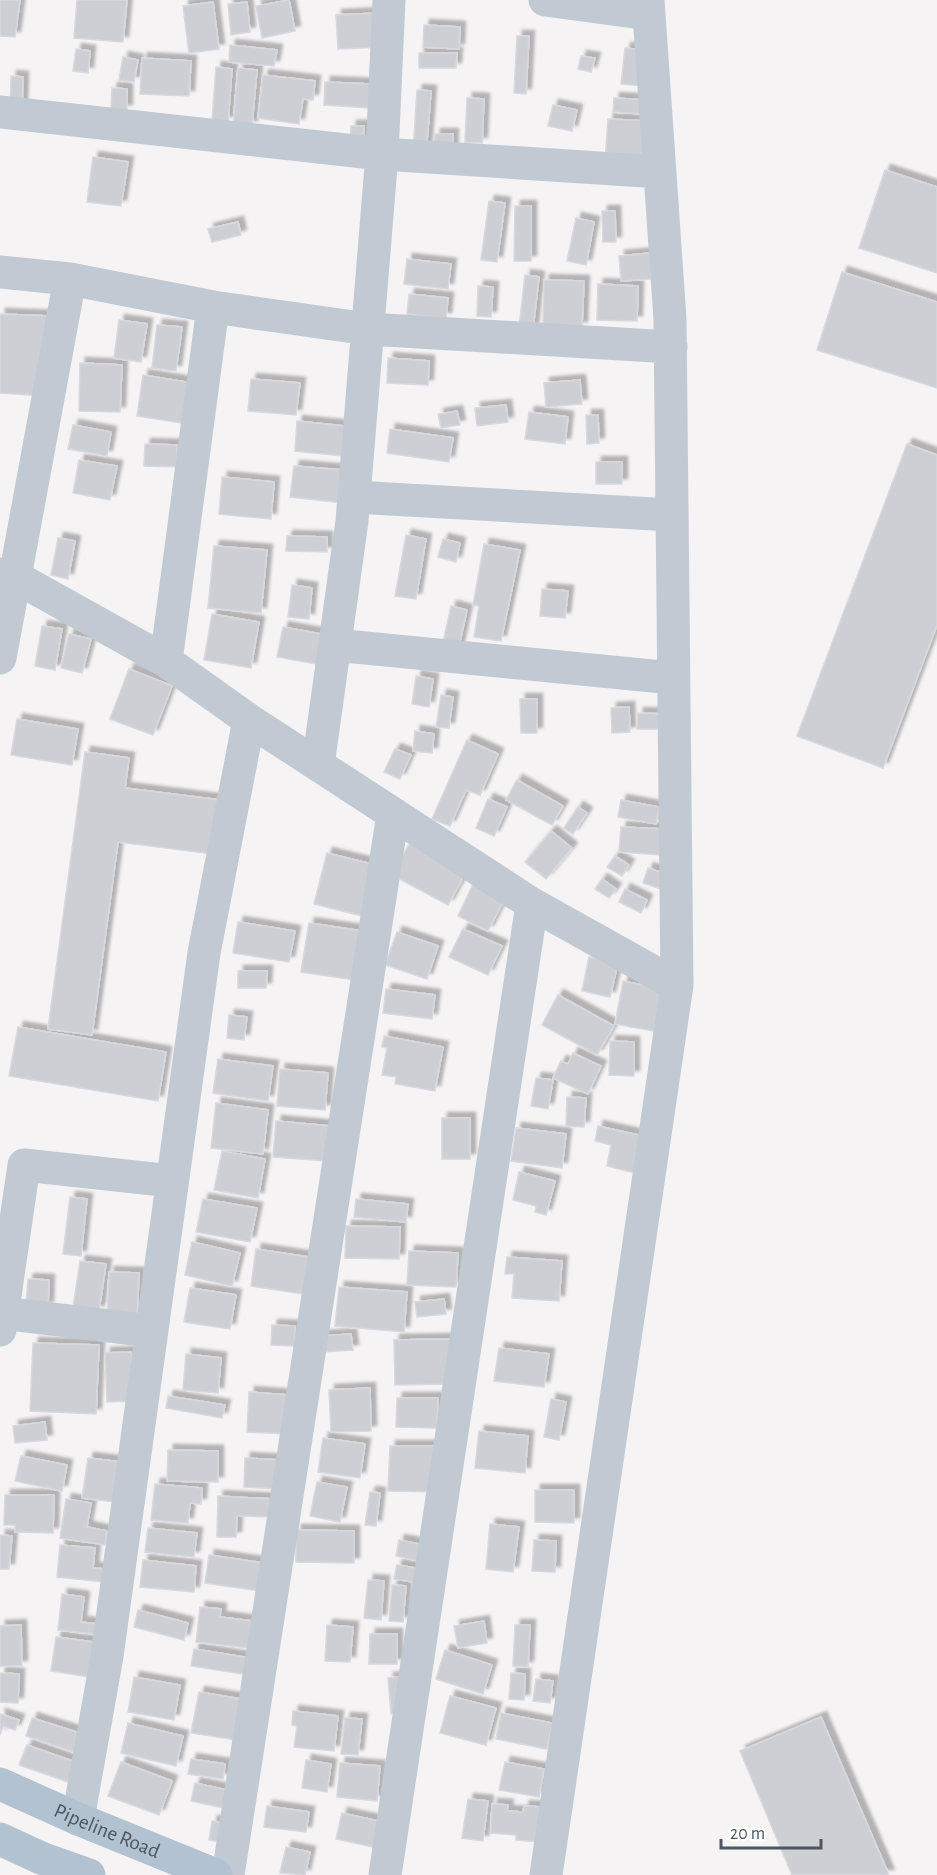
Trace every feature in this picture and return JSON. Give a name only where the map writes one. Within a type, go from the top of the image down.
[{"type":"main road","name":"Pipeline Road","points":[[0,1784],[78,1819],[216,1875]]},
{"type":"main road","points":[[0,1839],[41,1858],[89,1875]]},
{"type":"street","points":[[318,765],[354,498],[382,154],[389,0]]},
{"type":"street","points":[[545,0],[648,7],[670,346],[677,985],[546,1875]]},
{"type":"street","points":[[0,112],[382,154],[660,172]]},
{"type":"street","points":[[0,272],[70,279],[213,307],[368,329],[670,346]]},
{"type":"street","points":[[0,658],[8,576],[70,279]]},
{"type":"street","points":[[166,661],[213,307]]},
{"type":"street","points":[[354,498],[672,514]]},
{"type":"street","points":[[8,576],[166,661],[249,720],[532,904],[677,985]]},
{"type":"street","points":[[335,645],[674,678]]},
{"type":"street","points":[[78,1819],[107,1656],[204,953],[249,720]]},
{"type":"street","points":[[228,1875],[393,814]]},
{"type":"street","points":[[386,1875],[532,904]]},
{"type":"street","points":[[152,1332],[1,1321],[24,1165],[172,1181]]},
{"type":"building","points":[[0,0],[20,0],[15,37],[0,36]]},
{"type":"building","points":[[77,0],[127,0],[123,42],[74,38]]},
{"type":"building","points":[[289,0],[295,31],[262,38],[256,6]]},
{"type":"building","points":[[213,2],[219,49],[189,53],[183,6]]},
{"type":"building","points":[[247,2],[250,32],[231,35],[228,4]]},
{"type":"building","points":[[378,13],[381,47],[338,49],[336,15]]},
{"type":"building","points":[[424,25],[460,27],[459,49],[423,47]]},
{"type":"building","points":[[517,36],[529,36],[526,94],[514,93]]},
{"type":"building","points":[[230,45],[277,50],[274,66],[229,62]]},
{"type":"building","points":[[625,48],[649,51],[645,86],[621,84]]},
{"type":"building","points":[[76,49],[90,51],[88,73],[73,71]]},
{"type":"building","points":[[419,53],[457,53],[456,68],[419,68]]},
{"type":"building","points":[[581,56],[595,58],[591,72],[578,69]]},
{"type":"building","points":[[123,57],[138,60],[134,82],[119,80]]},
{"type":"building","points":[[142,58],[191,61],[189,96],[140,94]]},
{"type":"building","points":[[216,67],[232,69],[228,122],[212,121]]},
{"type":"building","points":[[238,68],[257,70],[252,126],[233,125]]},
{"type":"building","points":[[263,75],[315,81],[313,100],[303,99],[299,124],[258,118]]},
{"type":"building","points":[[11,76],[23,77],[22,110],[10,109]]},
{"type":"building","points":[[325,82],[370,84],[369,108],[324,105]]},
{"type":"building","points":[[112,88],[127,89],[127,110],[111,110]]},
{"type":"building","points":[[417,90],[431,91],[426,154],[413,153]]},
{"type":"building","points":[[467,98],[484,99],[482,143],[465,142]]},
{"type":"building","points":[[614,98],[645,100],[644,114],[613,112]]},
{"type":"building","points":[[553,105],[577,110],[572,131],[548,126]]},
{"type":"building","points":[[608,119],[650,121],[647,164],[605,162]]},
{"type":"building","points":[[351,126],[364,126],[363,142],[350,142]]},
{"type":"building","points":[[435,134],[453,134],[452,156],[434,156]]},
{"type":"building","points":[[93,157],[128,162],[121,206],[87,202]]},
{"type":"building","points":[[885,170],[937,187],[937,273],[859,248]]},
{"type":"building","points":[[489,201],[505,203],[497,262],[481,260]]},
{"type":"building","points":[[515,206],[531,206],[531,261],[514,261]]},
{"type":"building","points":[[602,211],[615,211],[616,242],[603,242]]},
{"type":"building","points":[[576,218],[594,222],[586,265],[567,261]]},
{"type":"building","points":[[238,222],[241,235],[212,242],[208,229]]},
{"type":"building","points":[[650,253],[651,279],[621,281],[619,256]]},
{"type":"building","points":[[407,259],[451,264],[448,289],[404,284]]},
{"type":"building","points":[[842,272],[937,302],[937,388],[817,350]]},
{"type":"building","points":[[525,275],[539,277],[533,329],[519,328]]},
{"type":"building","points":[[544,280],[584,281],[582,327],[543,326]]},
{"type":"building","points":[[598,284],[638,286],[637,321],[597,320]]},
{"type":"building","points":[[478,286],[493,287],[491,317],[477,316]]},
{"type":"building","points":[[409,294],[448,298],[446,318],[407,314]]},
{"type":"building","points":[[0,314],[49,316],[45,396],[0,393]]},
{"type":"building","points":[[119,320],[147,324],[141,362],[114,358]]},
{"type":"building","points":[[157,325],[182,327],[176,371],[152,368]]},
{"type":"building","points":[[388,358],[429,361],[428,385],[387,383]]},
{"type":"building","points":[[80,363],[122,365],[120,412],[79,411]]},
{"type":"building","points":[[143,375],[193,383],[187,424],[137,416]]},
{"type":"building","points":[[251,379],[300,383],[296,415],[248,411]]},
{"type":"building","points":[[580,380],[582,404],[546,407],[544,383]]},
{"type":"building","points":[[506,405],[508,422],[477,426],[475,408]]},
{"type":"building","points":[[457,411],[460,425],[441,428],[438,414]]},
{"type":"building","points":[[529,412],[568,417],[565,444],[525,439]]},
{"type":"building","points":[[586,415],[598,415],[599,443],[587,444]]},
{"type":"building","points":[[297,421],[344,426],[342,456],[295,451]]},
{"type":"building","points":[[73,425],[111,432],[107,456],[68,449]]},
{"type":"building","points":[[390,429],[453,438],[449,462],[387,453]]},
{"type":"building","points":[[145,444],[177,445],[177,467],[144,466]]},
{"type":"building","points":[[907,444],[937,455],[937,625],[883,768],[797,736]]},
{"type":"building","points":[[79,460],[117,466],[110,500],[73,493]]},
{"type":"building","points":[[596,462],[622,462],[622,484],[596,484]]},
{"type":"building","points":[[294,466],[355,471],[351,504],[290,497]]},
{"type":"building","points":[[222,477],[274,482],[271,519],[219,514]]},
{"type":"building","points":[[406,535],[426,539],[416,599],[395,596]]},
{"type":"building","points":[[287,536],[327,537],[327,552],[286,551]]},
{"type":"building","points":[[58,538],[75,541],[68,579],[51,575]]},
{"type":"building","points":[[443,539],[460,543],[456,562],[438,557]]},
{"type":"building","points":[[484,544],[520,550],[501,641],[474,637],[479,606],[473,605]]},
{"type":"building","points":[[214,546],[267,550],[261,613],[208,608]]},
{"type":"building","points":[[292,585],[312,588],[309,619],[288,617]]},
{"type":"building","points":[[542,589],[568,591],[565,618],[540,616]]},
{"type":"building","points":[[451,606],[467,610],[457,655],[441,652]]},
{"type":"building","points":[[212,614],[259,622],[251,668],[204,660]]},
{"type":"building","points":[[42,626],[62,629],[55,670],[35,666]]},
{"type":"building","points":[[283,627],[327,635],[322,665],[277,657]]},
{"type":"building","points":[[69,634],[91,639],[82,673],[61,668]]},
{"type":"building","points":[[129,669],[172,686],[153,735],[110,719]]},
{"type":"building","points":[[416,676],[433,679],[429,707],[412,704]]},
{"type":"building","points":[[441,695],[453,697],[449,728],[436,727]]},
{"type":"building","points":[[520,699],[537,699],[537,733],[521,733]]},
{"type":"building","points":[[629,707],[630,732],[612,733],[611,708]]},
{"type":"building","points":[[638,713],[668,714],[668,729],[637,729]]},
{"type":"building","points":[[17,719],[78,729],[72,765],[11,755]]},
{"type":"building","points":[[415,731],[434,734],[432,753],[413,751]]},
{"type":"building","points":[[467,740],[498,754],[480,795],[466,790],[450,826],[432,819]]},
{"type":"building","points":[[395,749],[411,755],[400,779],[384,772]]},
{"type":"building","points":[[85,752],[129,758],[125,788],[220,800],[213,854],[118,842],[92,1035],[48,1029]]},
{"type":"building","points":[[517,780],[563,806],[552,825],[506,800]]},
{"type":"building","points":[[488,799],[507,807],[494,836],[476,828]]},
{"type":"building","points":[[621,800],[659,807],[656,824],[618,817]]},
{"type":"building","points":[[578,807],[587,813],[573,834],[564,828]]},
{"type":"building","points":[[621,827],[663,829],[662,855],[619,852]]},
{"type":"building","points":[[551,831],[572,848],[546,879],[525,862]]},
{"type":"building","points":[[411,841],[466,872],[448,905],[392,875]]},
{"type":"building","points":[[327,853],[376,865],[362,916],[314,904]]},
{"type":"building","points":[[615,856],[629,865],[622,876],[607,867]]},
{"type":"building","points":[[648,868],[672,876],[667,891],[643,883]]},
{"type":"building","points":[[602,879],[616,889],[609,898],[595,889]]},
{"type":"building","points":[[475,880],[506,896],[488,931],[458,916]]},
{"type":"building","points":[[625,889],[647,900],[641,913],[619,902]]},
{"type":"building","points":[[238,922],[295,931],[289,962],[233,953]]},
{"type":"building","points":[[309,923],[362,931],[355,980],[301,972]]},
{"type":"building","points":[[463,929],[502,946],[488,975],[449,957]]},
{"type":"building","points":[[397,932],[438,946],[427,979],[385,965]]},
{"type":"building","points":[[589,957],[618,963],[610,997],[582,991]]},
{"type":"building","points":[[238,971],[267,971],[266,988],[238,988]]},
{"type":"building","points":[[623,981],[666,990],[658,1032],[615,1024]]},
{"type":"building","points":[[386,989],[435,995],[432,1019],[383,1013]]},
{"type":"building","points":[[558,995],[614,1026],[597,1055],[542,1025]]},
{"type":"building","points":[[229,1015],[247,1017],[244,1040],[227,1038]]},
{"type":"building","points":[[18,1027],[166,1052],[158,1101],[9,1076]]},
{"type":"building","points":[[384,1036],[443,1047],[435,1091],[395,1084],[396,1077],[382,1075],[387,1048],[382,1047]]},
{"type":"building","points":[[610,1041],[634,1042],[634,1076],[609,1075]]},
{"type":"building","points":[[573,1053],[601,1066],[588,1094],[553,1078],[561,1061],[568,1064]]},
{"type":"building","points":[[218,1059],[273,1066],[268,1101],[213,1093]]},
{"type":"building","points":[[280,1069],[328,1073],[325,1110],[277,1106]]},
{"type":"building","points":[[536,1078],[553,1080],[548,1109],[531,1106]]},
{"type":"building","points":[[567,1097],[586,1098],[584,1127],[566,1126]]},
{"type":"building","points":[[216,1103],[268,1110],[263,1154],[211,1148]]},
{"type":"building","points":[[442,1118],[470,1118],[470,1159],[442,1159]]},
{"type":"building","points":[[276,1121],[330,1126],[327,1161],[273,1157]]},
{"type":"building","points":[[598,1126],[643,1136],[635,1173],[607,1166],[611,1145],[595,1141]]},
{"type":"building","points":[[516,1128],[566,1134],[562,1168],[511,1161]]},
{"type":"building","points":[[222,1151],[265,1159],[258,1198],[214,1190]]},
{"type":"building","points":[[519,1172],[555,1181],[546,1215],[535,1212],[536,1206],[513,1200]]},
{"type":"building","points":[[70,1197],[87,1199],[81,1256],[63,1254]]},
{"type":"building","points":[[203,1199],[257,1208],[250,1242],[196,1232]]},
{"type":"building","points":[[356,1199],[408,1204],[406,1222],[354,1217]]},
{"type":"building","points":[[346,1226],[400,1227],[399,1259],[345,1258]]},
{"type":"building","points":[[192,1242],[240,1253],[232,1286],[185,1275]]},
{"type":"building","points":[[256,1249],[308,1257],[303,1294],[251,1286]]},
{"type":"building","points":[[409,1251],[458,1253],[456,1287],[407,1285]]},
{"type":"building","points":[[507,1257],[562,1261],[559,1301],[512,1298],[514,1274],[505,1274]]},
{"type":"building","points":[[80,1261],[106,1264],[99,1311],[73,1307]]},
{"type":"building","points":[[109,1272],[139,1273],[137,1321],[107,1320]]},
{"type":"building","points":[[28,1279],[49,1280],[48,1307],[26,1306]]},
{"type":"building","points":[[339,1287],[407,1292],[404,1332],[335,1326]]},
{"type":"building","points":[[190,1288],[236,1295],[230,1329],[184,1322]]},
{"type":"building","points":[[444,1299],[446,1314],[417,1317],[415,1302]]},
{"type":"building","points":[[272,1325],[295,1326],[295,1346],[271,1345]]},
{"type":"building","points":[[351,1334],[353,1350],[322,1352],[322,1336]]},
{"type":"building","points":[[450,1339],[450,1384],[395,1385],[394,1340]]},
{"type":"building","points":[[33,1343],[99,1345],[96,1414],[30,1411]]},
{"type":"building","points":[[499,1348],[549,1354],[544,1387],[494,1381]]},
{"type":"building","points":[[131,1352],[133,1401],[107,1402],[105,1353]]},
{"type":"building","points":[[186,1354],[221,1358],[218,1393],[183,1390]]},
{"type":"building","points":[[370,1388],[371,1431],[331,1432],[329,1390]]},
{"type":"building","points":[[249,1392],[288,1395],[287,1434],[247,1432]]},
{"type":"building","points":[[168,1396],[225,1405],[222,1418],[166,1408]]},
{"type":"building","points":[[397,1398],[438,1398],[437,1428],[396,1427]]},
{"type":"building","points":[[551,1399],[566,1402],[559,1440],[544,1437]]},
{"type":"building","points":[[45,1422],[47,1440],[15,1443],[13,1426]]},
{"type":"building","points":[[479,1431],[528,1436],[525,1473],[475,1468]]},
{"type":"building","points":[[323,1438],[365,1444],[360,1478],[318,1472]]},
{"type":"building","points":[[390,1446],[440,1446],[439,1492],[388,1491]]},
{"type":"building","points":[[168,1450],[218,1451],[218,1482],[167,1481]]},
{"type":"building","points":[[21,1456],[67,1465],[62,1491],[15,1481]]},
{"type":"building","points":[[88,1458],[121,1462],[115,1502],[82,1498]]},
{"type":"building","points":[[245,1458],[281,1460],[279,1489],[244,1487]]},
{"type":"building","points":[[317,1482],[347,1487],[340,1522],[310,1516]]},
{"type":"building","points":[[155,1484],[202,1488],[201,1504],[190,1503],[188,1523],[151,1520]]},
{"type":"building","points":[[535,1490],[574,1490],[574,1523],[535,1522]]},
{"type":"building","points":[[370,1492],[380,1493],[376,1526],[365,1525]]},
{"type":"building","points":[[5,1495],[54,1495],[53,1533],[15,1532],[15,1525],[4,1525]]},
{"type":"building","points":[[218,1496],[273,1499],[272,1517],[237,1516],[236,1537],[217,1537]]},
{"type":"building","points":[[66,1499],[91,1503],[87,1527],[107,1531],[105,1545],[60,1538]]},
{"type":"building","points":[[490,1524],[519,1527],[513,1572],[486,1569]]},
{"type":"building","points":[[148,1528],[197,1533],[194,1557],[145,1552]]},
{"type":"building","points":[[296,1530],[354,1531],[354,1563],[296,1562]]},
{"type":"building","points":[[0,1535],[12,1536],[9,1569],[0,1569]]},
{"type":"building","points":[[399,1540],[424,1545],[420,1561],[396,1556]]},
{"type":"building","points":[[534,1540],[556,1541],[555,1572],[532,1571]]},
{"type":"building","points":[[60,1545],[95,1548],[93,1568],[105,1569],[104,1582],[57,1577]]},
{"type":"building","points":[[209,1555],[264,1563],[260,1591],[205,1583]]},
{"type":"building","points":[[143,1560],[196,1566],[194,1592],[140,1587]]},
{"type":"building","points":[[397,1565],[422,1569],[419,1583],[394,1579]]},
{"type":"building","points":[[368,1580],[384,1581],[381,1620],[364,1618]]},
{"type":"building","points":[[392,1585],[406,1586],[403,1622],[389,1621]]},
{"type":"building","points":[[62,1594],[84,1597],[81,1622],[105,1625],[104,1635],[58,1630]]},
{"type":"building","points":[[200,1607],[221,1609],[220,1617],[252,1621],[249,1648],[196,1642]]},
{"type":"building","points":[[138,1610],[188,1623],[184,1640],[134,1627]]},
{"type":"building","points":[[484,1621],[487,1643],[458,1648],[454,1626]]},
{"type":"building","points":[[21,1625],[22,1666],[0,1666],[0,1626]]},
{"type":"building","points":[[327,1625],[353,1627],[350,1662],[325,1661]]},
{"type":"building","points":[[515,1625],[530,1625],[528,1667],[513,1666]]},
{"type":"building","points":[[370,1634],[397,1634],[397,1664],[369,1664]]},
{"type":"building","points":[[56,1637],[101,1643],[95,1678],[51,1671]]},
{"type":"building","points":[[194,1649],[251,1658],[248,1675],[191,1666]]},
{"type":"building","points":[[445,1650],[492,1665],[483,1694],[436,1679]]},
{"type":"building","points":[[0,1673],[19,1674],[18,1703],[0,1702]]},
{"type":"building","points":[[511,1673],[525,1674],[524,1700],[509,1699]]},
{"type":"building","points":[[134,1677],[180,1685],[174,1720],[128,1712]]},
{"type":"building","points":[[403,1677],[405,1713],[391,1714],[388,1678]]},
{"type":"building","points":[[536,1679],[553,1681],[550,1703],[533,1701]]},
{"type":"building","points":[[199,1692],[248,1700],[242,1741],[191,1733]]},
{"type":"building","points":[[450,1696],[496,1708],[486,1745],[440,1733]]},
{"type":"building","points":[[293,1711],[338,1716],[334,1751],[294,1747],[297,1726],[292,1725]]},
{"type":"building","points":[[501,1713],[552,1723],[547,1749],[496,1739]]},
{"type":"building","points":[[0,1714],[19,1720],[15,1730],[3,1726],[0,1735]]},
{"type":"building","points":[[821,1717],[889,1875],[792,1875],[740,1751]]},
{"type":"building","points":[[32,1718],[83,1734],[77,1753],[26,1736]]},
{"type":"building","points":[[345,1718],[362,1719],[358,1755],[341,1754]]},
{"type":"building","points":[[128,1723],[183,1736],[176,1766],[121,1753]]},
{"type":"building","points":[[27,1745],[78,1763],[71,1783],[19,1765]]},
{"type":"building","points":[[191,1759],[225,1764],[223,1779],[188,1774]]},
{"type":"building","points":[[306,1760],[331,1764],[327,1792],[302,1788]]},
{"type":"building","points":[[121,1762],[172,1781],[159,1815],[108,1796]]},
{"type":"building","points":[[505,1762],[544,1769],[539,1797],[499,1790]]},
{"type":"building","points":[[340,1763],[380,1766],[377,1801],[337,1797]]},
{"type":"building","points":[[195,1783],[227,1790],[224,1808],[191,1801]]},
{"type":"building","points":[[468,1799],[488,1801],[483,1841],[462,1838]]},
{"type":"building","points":[[492,1804],[508,1805],[507,1811],[523,1812],[524,1806],[542,1807],[539,1842],[516,1840],[516,1835],[491,1833]]},
{"type":"building","points":[[267,1806],[309,1812],[306,1832],[264,1827]]},
{"type":"building","points":[[342,1813],[383,1822],[378,1848],[336,1839]]},
{"type":"building","points":[[212,1821],[231,1824],[227,1843],[209,1840]]},
{"type":"building","points":[[286,1847],[310,1852],[305,1875],[280,1873]]}]
